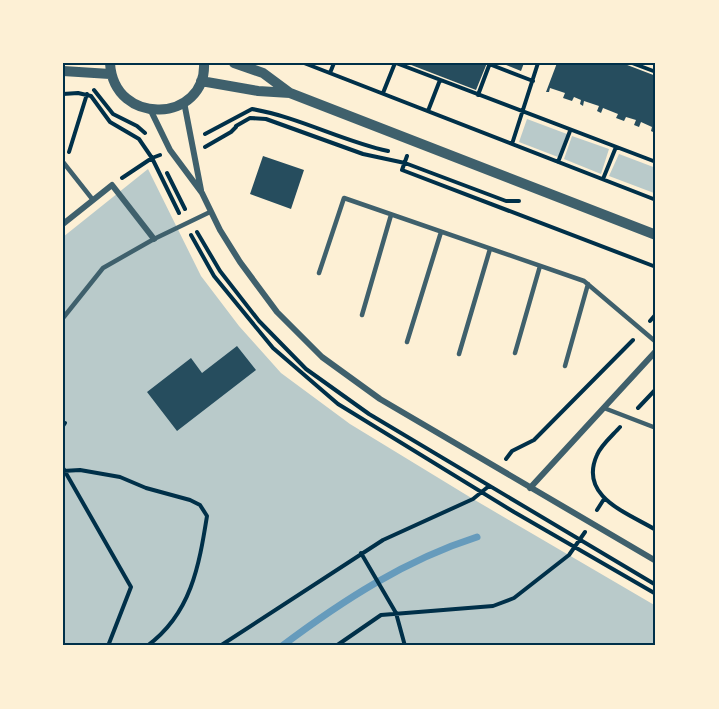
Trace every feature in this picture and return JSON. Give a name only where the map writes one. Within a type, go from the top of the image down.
[{"type":"street","points":[[63,71],[110,68],[118,91],[132,104],[150,111],[168,110],[184,102],[194,93],[201,81],[204,63]]},
{"type":"street","points":[[234,63],[263,73],[290,93]]},
{"type":"street","points":[[201,81],[290,93],[656,236]]},
{"type":"street","points":[[184,102],[202,193],[210,212],[240,262],[277,312],[322,357],[380,399],[656,561]]},
{"type":"street","points":[[150,111],[176,159],[202,193]]},
{"type":"street","points":[[63,224],[112,185],[154,239]]},
{"type":"street","points":[[530,488],[656,351]]},
{"type":"lane","points":[[64,163],[93,200]]},
{"type":"lane","points":[[319,273],[344,198],[584,281],[656,342]]},
{"type":"lane","points":[[63,318],[104,268],[154,239],[210,212]]},
{"type":"lane","points":[[362,315],[391,214]]},
{"type":"lane","points":[[407,342],[441,232]]},
{"type":"lane","points":[[459,354],[490,249]]},
{"type":"lane","points":[[515,353],[540,266]]},
{"type":"lane","points":[[565,366],[588,284]]},
{"type":"lane","points":[[604,408],[656,429]]},
{"type":"path","points":[[304,63],[656,200]]},
{"type":"path","points":[[330,73],[334,63]]},
{"type":"path","points":[[383,93],[395,63],[656,162]]},
{"type":"path","points":[[478,95],[490,63],[533,81]]},
{"type":"path","points":[[512,144],[538,63]]},
{"type":"path","points":[[632,63],[656,72]]},
{"type":"path","points":[[428,111],[440,80]]},
{"type":"path","points":[[92,88],[113,114],[137,126],[148,138]]},
{"type":"path","points":[[236,126],[246,88]]},
{"type":"path","points":[[64,163],[87,94]]},
{"type":"path","points":[[252,109],[282,116],[363,146],[396,152]]},
{"type":"path","points":[[195,151],[231,132],[236,126],[250,118],[266,119],[363,154],[405,163],[506,201],[529,200]]},
{"type":"path","points":[[558,162],[570,131]]},
{"type":"path","points":[[153,147],[163,164],[176,159]]},
{"type":"path","points":[[603,179],[616,147]]},
{"type":"path","points":[[402,154],[408,157],[402,170],[656,267]]},
{"type":"path","points":[[112,185],[152,158]]},
{"type":"path","points":[[220,646],[383,540],[473,499],[489,486],[513,451],[534,440],[656,314]]},
{"type":"path","points":[[656,389],[597,454],[592,472],[594,483],[604,499],[656,530]]},
{"type":"path","points":[[108,646],[131,587],[64,470],[80,470],[120,477],[146,488],[190,500],[200,505],[207,516],[192,590],[177,617],[147,646]]},
{"type":"path","points":[[336,646],[381,615],[493,606],[514,598],[569,555],[580,541]]},
{"type":"path","points":[[361,553],[396,613],[405,646]]},
{"type":"shaded area","points":[[527,119],[567,134],[558,157],[519,142]]},
{"type":"shaded area","points":[[572,136],[609,149],[601,174],[564,159]]},
{"type":"shaded area","points":[[619,154],[656,168],[654,193],[609,176]]},
{"type":"shaded area","points":[[148,169],[201,276],[239,326],[281,373],[350,424],[656,606],[656,646],[63,646],[63,237]]},
{"type":"building","points":[[406,63],[487,63],[476,90]]},
{"type":"building","points":[[501,63],[524,63],[521,71]]},
{"type":"building","points":[[557,63],[622,63],[656,76],[656,128],[653,132],[652,127],[641,122],[639,127],[634,125],[636,120],[626,117],[624,121],[616,118],[618,114],[603,108],[601,113],[597,111],[599,106],[584,101],[583,106],[580,104],[581,100],[574,97],[572,101],[563,98],[565,93],[550,88],[549,92],[546,92]]},
{"type":"building","points":[[263,156],[304,170],[291,209],[250,194]]},
{"type":"building","points":[[237,346],[256,370],[177,431],[147,392],[191,358],[202,373]]},
{"type":"waterway","points":[[282,646],[375,583],[425,557],[477,537]]}]
